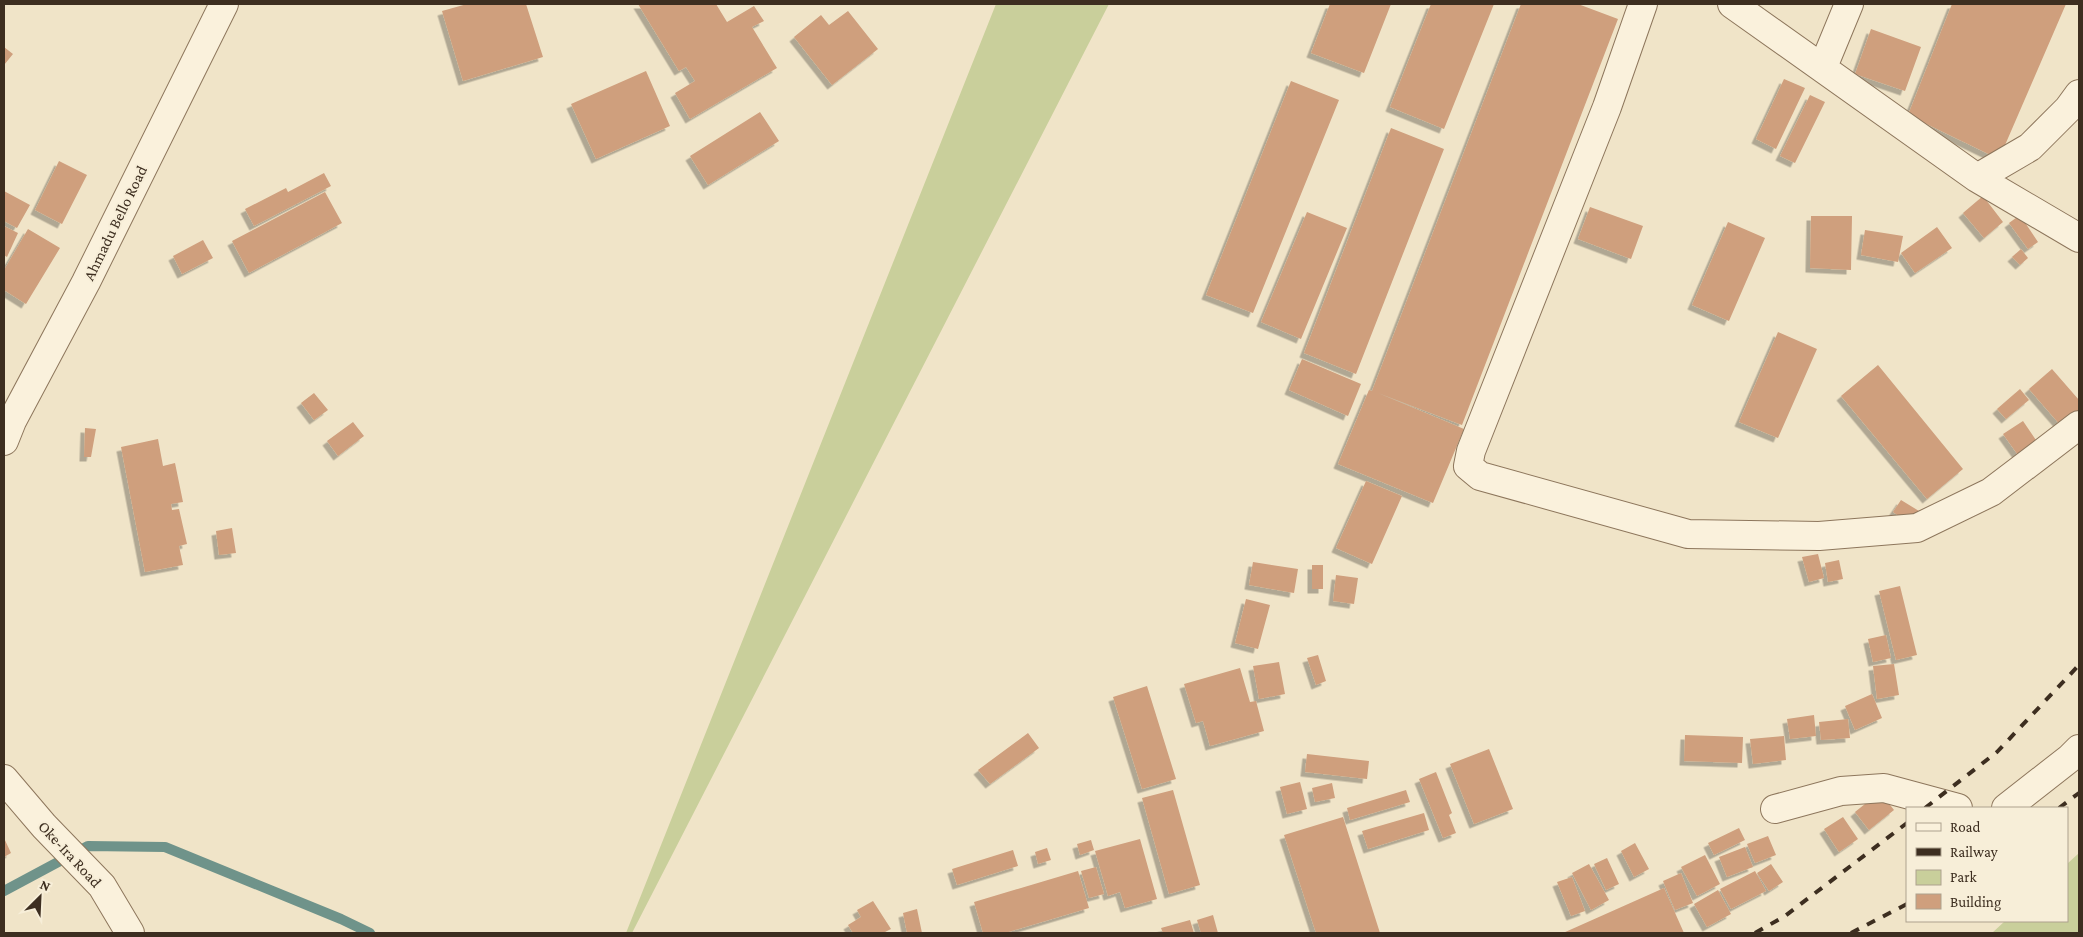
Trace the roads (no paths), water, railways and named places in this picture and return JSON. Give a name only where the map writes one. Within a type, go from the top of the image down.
[{"type":"street","name":"Ahmadu Bello Road","points":[[4,441],[12,421],[86,282],[224,4]]},
{"type":"street","points":[[1643,4],[1603,116],[1471,451],[1468,466],[1480,476],[1688,534],[1819,536],[1917,528],[1991,492],[2079,425]]},
{"type":"street","points":[[1732,4],[1977,178],[2079,238]]},
{"type":"street","points":[[1823,67],[1849,4]]},
{"type":"street","points":[[1977,178],[2030,147],[2068,109],[2079,94]]},
{"type":"street","points":[[2007,807],[2079,749]]},
{"type":"street","name":"Oke-Ira Road","points":[[4,779],[44,826],[102,886],[130,933]]},
{"type":"street","points":[[1775,809],[1841,791],[1884,788],[1954,807]]},
{"type":"waterway","points":[[4,891],[88,846],[165,847],[341,919],[370,933]]},
{"type":"railway","points":[[1926,807],[1997,752],[2079,665]]},
{"type":"railway","points":[[2060,807],[2079,793]]},
{"type":"railway","points":[[1755,933],[1785,916],[1906,824]]},
{"type":"railway","points":[[1851,933],[1906,905]]}]
